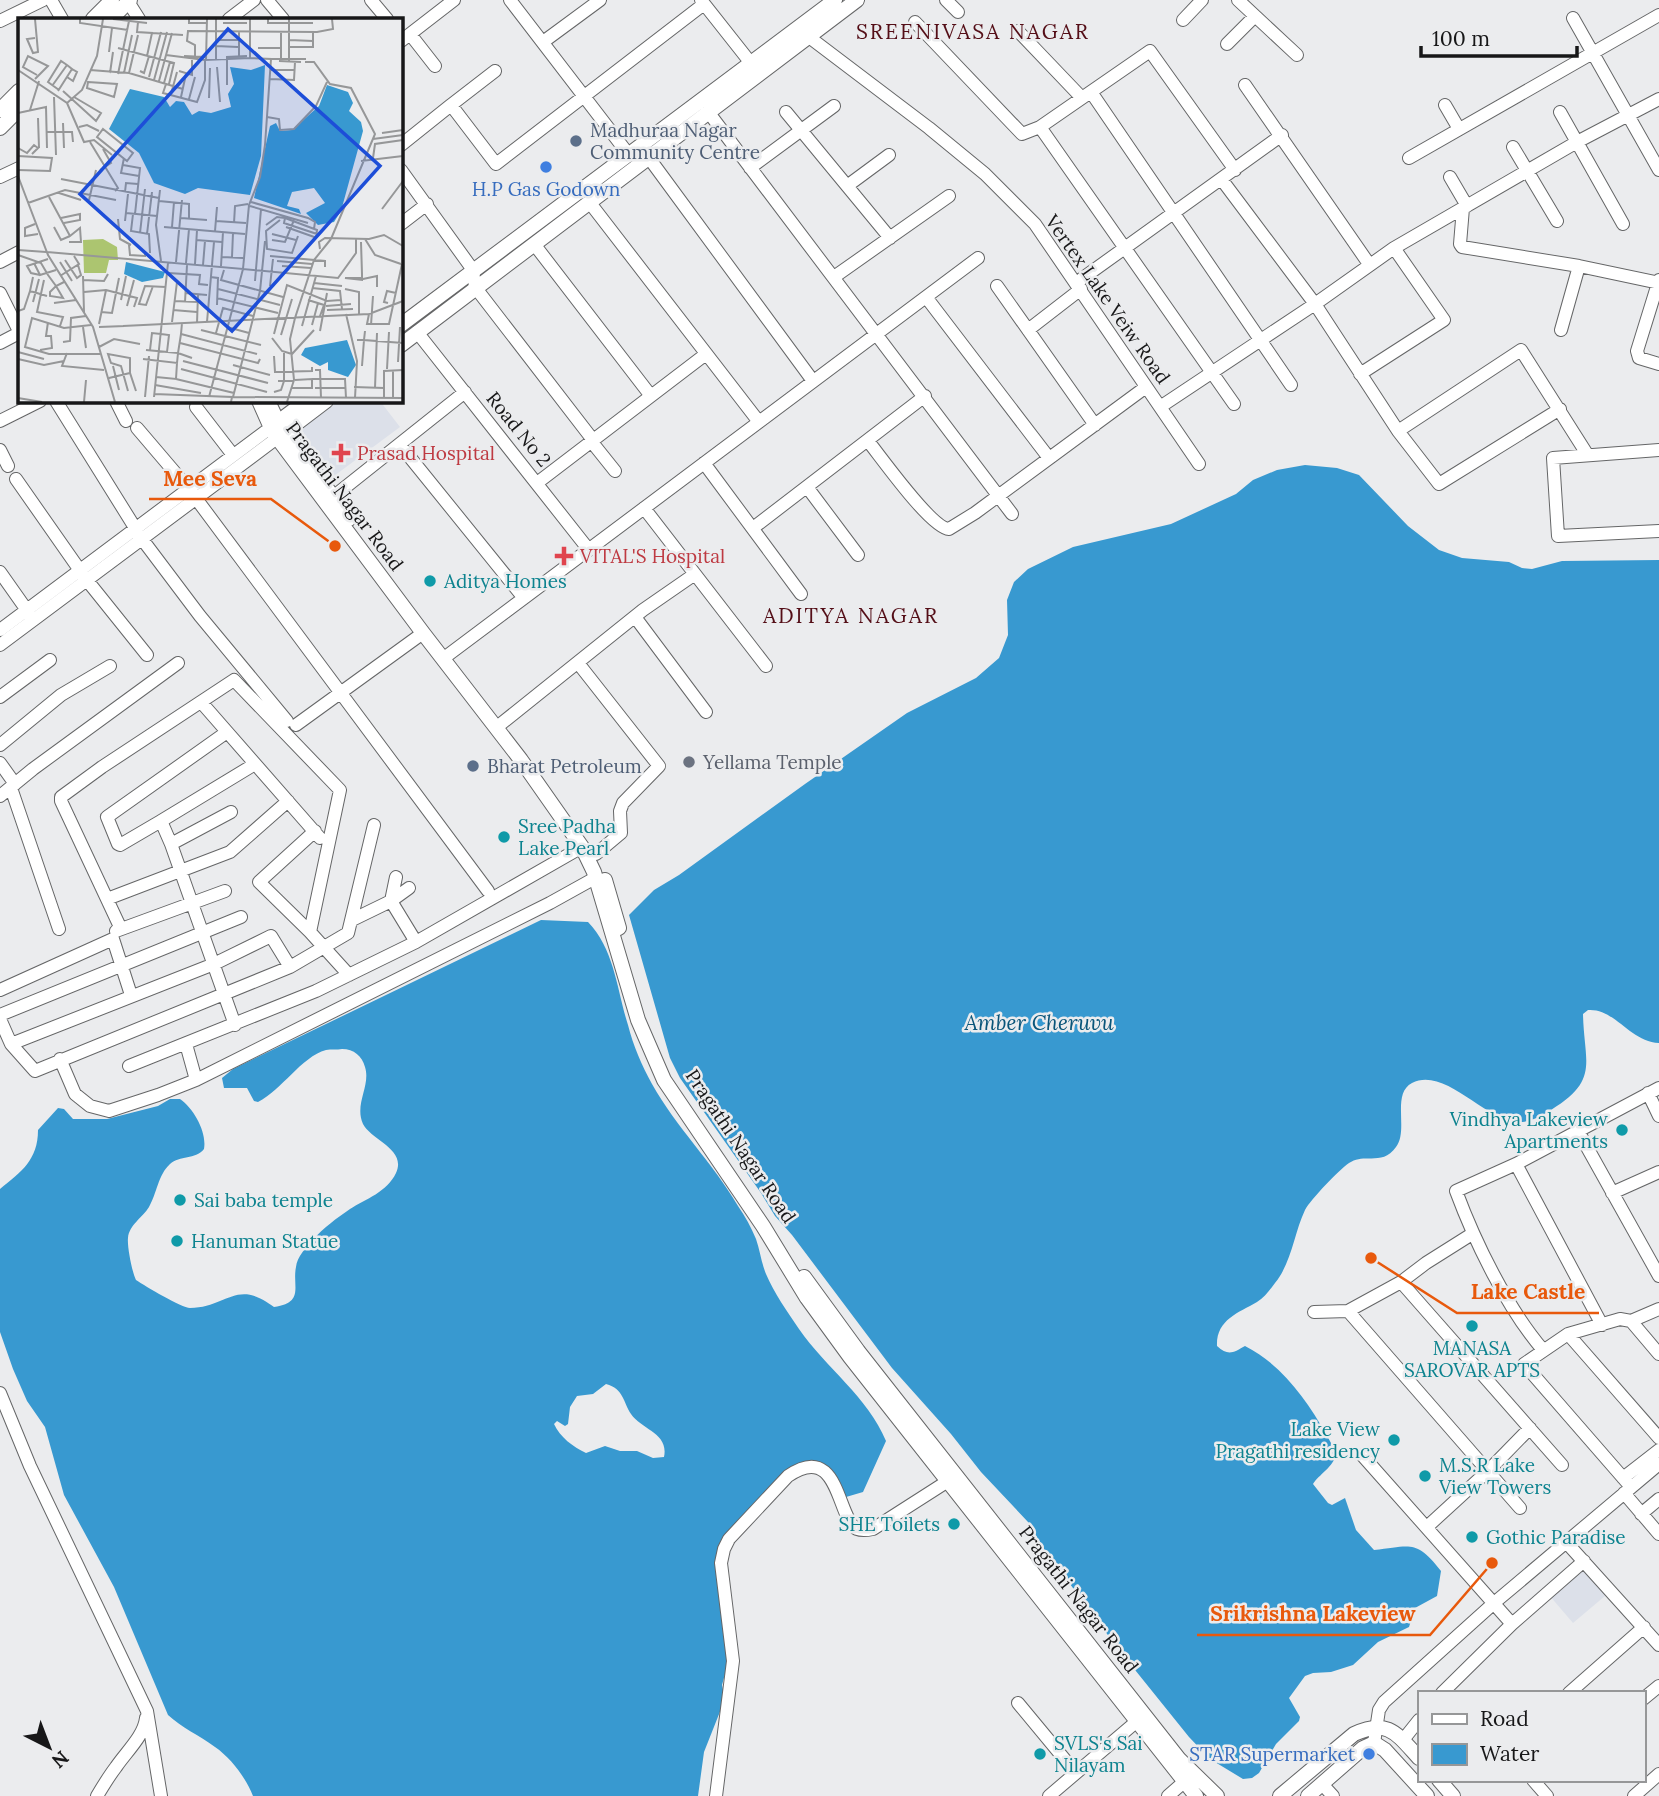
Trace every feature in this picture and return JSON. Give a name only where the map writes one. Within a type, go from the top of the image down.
[{"type":"main road","points":[[94,18],[112,0]]},
{"type":"main road","points":[[402,324],[835,0]]},
{"type":"main road","points":[[402,344],[857,0]]},
{"type":"main road","points":[[112,18],[129,1]]},
{"type":"main road","points":[[0,110],[18,92]]},
{"type":"main road","points":[[0,128],[18,110]]},
{"type":"main road","points":[[278,430],[305,402]]},
{"type":"main road","points":[[278,430],[324,402]]},
{"type":"main road","name":"Pragathi Nagar Road","points":[[278,430],[333,497],[448,655],[502,723],[538,776]]},
{"type":"main road","name":"Pragathi Nagar Road","points":[[278,430],[423,633],[538,776]]},
{"type":"main road","points":[[538,776],[589,850]]},
{"type":"main road","name":"Pragathi Nagar Road","points":[[589,850],[638,1020],[664,1080],[679,1105],[850,1357],[1196,1796]]},
{"type":"main road","name":"Pragathi Nagar Road","points":[[589,850],[654,1039],[682,1095],[801,1273],[858,1351],[1179,1759],[1217,1796]]},
{"type":"main road","points":[[1280,1796],[1354,1734],[1377,1726],[1385,1727],[1403,1740],[1418,1757]]},
{"type":"main road","points":[[1308,1796],[1363,1748],[1374,1743],[1385,1750],[1427,1796]]},
{"type":"main road","points":[[1441,1782],[1453,1796]]},
{"type":"street","points":[[0,21],[43,0]]},
{"type":"street","points":[[51,0],[61,18]]},
{"type":"street","points":[[230,18],[254,0]]},
{"type":"street","points":[[267,0],[282,18]]},
{"type":"street","points":[[371,0],[386,18]]},
{"type":"street","points":[[435,66],[404,38],[454,0]]},
{"type":"street","points":[[510,0],[629,155]]},
{"type":"street","points":[[543,42],[600,0]]},
{"type":"street","points":[[946,0],[958,12]]},
{"type":"street","points":[[1183,20],[1202,0]]},
{"type":"street","points":[[1238,0],[1297,55]]},
{"type":"street","points":[[129,1],[138,18]]},
{"type":"street","points":[[451,106],[496,164],[702,2],[750,62]]},
{"type":"street","points":[[1409,158],[1659,15]]},
{"type":"street","points":[[1227,44],[1255,16]]},
{"type":"street","points":[[1573,18],[1659,170]]},
{"type":"street","points":[[915,22],[1021,135],[1040,127],[1150,51],[1235,170]]},
{"type":"street","points":[[1018,31],[1087,95],[1174,214],[1291,385]]},
{"type":"street","name":"Vertex Lake Veiw Road","points":[[809,37],[985,174],[1035,224],[1199,464]]},
{"type":"street","points":[[402,144],[495,72]]},
{"type":"street","points":[[1245,85],[1369,264]]},
{"type":"street","points":[[1160,407],[1394,248],[1577,142],[1659,99]]},
{"type":"street","points":[[1445,105],[1459,129]]},
{"type":"street","points":[[750,168],[834,106]]},
{"type":"street","points":[[786,112],[890,238]]},
{"type":"street","points":[[1560,112],[1623,224]]},
{"type":"street","points":[[709,113],[1012,514]]},
{"type":"street","points":[[1040,127],[1234,404]]},
{"type":"street","points":[[1028,330],[1124,247],[1282,135]]},
{"type":"street","points":[[1513,147],[1557,221]]},
{"type":"street","points":[[847,186],[889,155]]},
{"type":"street","points":[[649,158],[813,381]]},
{"type":"street","points":[[0,177],[18,168]]},
{"type":"street","points":[[402,171],[473,270],[475,287],[615,471]]},
{"type":"street","points":[[1450,177],[1465,207],[1460,244],[1462,247],[1659,282],[1637,351],[1639,358],[1659,364]]},
{"type":"street","points":[[1222,180],[1315,304],[1398,431],[1438,484],[1560,409]]},
{"type":"street","points":[[834,277],[949,196]]},
{"type":"street","points":[[590,203],[759,422]]},
{"type":"street","points":[[402,223],[427,204]]},
{"type":"street","points":[[534,244],[651,396]]},
{"type":"street","points":[[1360,374],[1444,320],[1394,248]]},
{"type":"street","points":[[0,262],[18,253]]},
{"type":"street","points":[[448,655],[978,258]]},
{"type":"street","points":[[1560,330],[1579,266]]},
{"type":"street","points":[[997,286],[1095,425]]},
{"type":"street","points":[[0,293],[18,330]]},
{"type":"street","points":[[926,297],[1049,458]]},
{"type":"street","name":"Road No 2","points":[[417,332],[589,550]]},
{"type":"street","points":[[0,343],[18,333]]},
{"type":"street","points":[[1398,431],[1521,350],[1587,454]]},
{"type":"street","points":[[537,483],[706,354]]},
{"type":"street","points":[[868,441],[912,498],[943,529],[950,528],[1146,387]]},
{"type":"street","points":[[333,497],[465,393]]},
{"type":"street","points":[[753,528],[925,396]]},
{"type":"street","points":[[0,421],[38,402]]},
{"type":"street","points":[[57,402],[139,534],[200,616],[292,723],[341,692],[423,633]]},
{"type":"street","points":[[117,402],[192,494],[488,891]]},
{"type":"street","name":"Pragathi Nagar Road","points":[[259,402],[278,430]]},
{"type":"street","name":"Pragathi Nagar Road","points":[[269,402],[278,430]]},
{"type":"street","points":[[196,407],[233,455]]},
{"type":"street","points":[[192,494],[233,455],[278,430]]},
{"type":"street","points":[[0,645],[30,614],[278,430]]},
{"type":"street","points":[[400,446],[523,597]]},
{"type":"street","points":[[0,450],[8,466]]},
{"type":"street","points":[[1659,450],[1553,458],[1558,536],[1659,531]]},
{"type":"street","points":[[704,463],[801,594]]},
{"type":"street","points":[[16,479],[83,574],[147,655]]},
{"type":"street","points":[[807,487],[858,555]]},
{"type":"street","points":[[644,508],[766,666]]},
{"type":"street","points":[[0,572],[30,614]]},
{"type":"street","points":[[502,723],[695,573]]},
{"type":"street","points":[[0,630],[30,614]]},
{"type":"street","points":[[635,617],[706,712]]},
{"type":"street","points":[[0,697],[50,660]]},
{"type":"street","points":[[0,796],[178,663]]},
{"type":"street","points":[[129,1066],[235,1025],[349,975],[621,833],[620,811],[623,803],[659,766],[578,663]]},
{"type":"street","points":[[0,745],[61,695],[110,666]]},
{"type":"street","points":[[131,995],[121,965],[117,934],[107,899],[61,797],[234,680],[340,790],[310,932]]},
{"type":"street","points":[[201,702],[327,846]]},
{"type":"street","points":[[227,732],[107,817],[120,845],[255,764]]},
{"type":"street","points":[[0,763],[13,786],[59,929]]},
{"type":"street","points":[[107,899],[230,852],[288,801]]},
{"type":"street","points":[[172,844],[231,812]]},
{"type":"street","points":[[161,821],[172,844],[235,1025]]},
{"type":"street","points":[[241,917],[0,1017],[10,1044],[35,1071],[290,967],[324,948],[348,933],[374,825]]},
{"type":"street","points":[[315,831],[259,882],[349,975]]},
{"type":"street","points":[[396,877],[391,901],[416,942]]},
{"type":"street","points":[[60,1059],[75,1094],[90,1106],[109,1111],[158,1095],[196,1080],[595,878]]},
{"type":"street","points":[[352,920],[391,901],[409,888]]},
{"type":"street","points":[[0,990],[117,934],[225,891]]},
{"type":"street","points":[[10,1044],[214,964],[271,936],[290,967]]},
{"type":"street","points":[[186,1044],[196,1080]]},
{"type":"street","points":[[1543,1350],[1528,1332],[1472,1234],[1455,1191],[1516,1164],[1654,1090],[1659,1116]]},
{"type":"street","points":[[1578,1131],[1659,1276]]},
{"type":"street","points":[[1516,1164],[1602,1325]]},
{"type":"street","points":[[1612,1194],[1659,1172]]},
{"type":"street","points":[[1314,1312],[1348,1311],[1401,1282],[1472,1234]]},
{"type":"street","points":[[1401,1282],[1562,1465]]},
{"type":"street","points":[[1659,1309],[1631,1321],[1620,1319],[1568,1334],[1524,1364],[1626,1486],[1641,1514],[1659,1534]]},
{"type":"street","points":[[1348,1311],[1520,1508]]},
{"type":"street","points":[[1631,1321],[1659,1354]]},
{"type":"street","points":[[1568,1334],[1659,1438]]},
{"type":"street","points":[[0,1393],[30,1466],[147,1711],[161,1796]]},
{"type":"street","points":[[1428,1526],[1489,1471],[1530,1428]]},
{"type":"street","points":[[1374,1743],[1379,1710],[1384,1702],[1566,1542],[1626,1486],[1659,1450]]},
{"type":"street","points":[[1362,1455],[1428,1526],[1512,1624]]},
{"type":"street","points":[[1626,1486],[1659,1464]]},
{"type":"street","points":[[716,1796],[733,1661],[721,1563],[729,1539],[788,1476],[798,1469],[817,1468],[826,1475],[838,1489],[852,1525],[858,1530],[873,1529],[948,1481]]},
{"type":"street","points":[[1641,1514],[1659,1499]]},
{"type":"street","points":[[1566,1542],[1659,1644]]},
{"type":"street","points":[[1446,1691],[1512,1624],[1584,1561]]},
{"type":"street","points":[[1571,1691],[1644,1627]]},
{"type":"street","points":[[1645,1697],[1659,1686]]},
{"type":"street","points":[[1018,1703],[1076,1773]]},
{"type":"street","points":[[97,1796],[146,1724],[147,1711]]},
{"type":"street","points":[[1403,1740],[1418,1721]]},
{"type":"street","points":[[1049,1796],[1136,1722]]},
{"type":"street","points":[[1634,1796],[1659,1774]]},
{"type":"street","points":[[1168,1796],[1184,1782]]},
{"type":"street","points":[[1322,1784],[1333,1796]]},
{"type":"shaded area","name":"Prasad Hospital","points":[[338,402],[381,402],[400,427],[334,476],[299,430]]},
{"type":"shaded area","points":[[1581,1567],[1605,1596],[1573,1623],[1549,1595]]},
{"type":"water","name":"Amber Cheruvu","points":[[1305,465],[1337,468],[1359,475],[1408,526],[1439,550],[1462,558],[1509,562],[1532,569],[1562,561],[1659,560],[1659,1043],[1639,1037],[1606,1014],[1588,1010],[1583,1014],[1586,1069],[1583,1079],[1566,1099],[1543,1115],[1526,1121],[1505,1119],[1451,1087],[1437,1082],[1424,1080],[1412,1083],[1402,1095],[1400,1140],[1396,1147],[1385,1156],[1349,1163],[1326,1185],[1305,1210],[1289,1257],[1273,1286],[1260,1300],[1230,1318],[1220,1330],[1217,1346],[1231,1352],[1245,1346],[1258,1354],[1292,1384],[1319,1421],[1333,1447],[1335,1458],[1313,1484],[1328,1503],[1332,1505],[1345,1498],[1356,1530],[1374,1550],[1404,1547],[1418,1549],[1441,1571],[1437,1596],[1415,1608],[1409,1627],[1378,1642],[1353,1665],[1305,1676],[1289,1698],[1300,1717],[1299,1721],[1276,1744],[1259,1773],[1252,1778],[1243,1779],[1210,1759],[1189,1737],[1119,1650],[1044,1549],[1028,1522],[981,1472],[892,1368],[775,1216],[680,1078],[670,1058],[629,915],[654,890],[907,713],[976,678],[999,658],[1008,635],[1007,600],[1014,582],[1028,569],[1073,547],[1171,524],[1236,494],[1253,480],[1277,470]]},
{"type":"water","points":[[541,920],[588,922],[597,933],[610,958],[635,1048],[652,1084],[745,1218],[756,1239],[766,1274],[785,1309],[810,1343],[869,1410],[886,1441],[863,1492],[846,1497],[837,1482],[797,1466],[726,1537],[723,1631],[729,1660],[722,1685],[725,1699],[704,1752],[698,1796],[253,1796],[242,1775],[227,1757],[168,1715],[114,1587],[64,1495],[45,1427],[27,1401],[0,1332],[0,1189],[27,1164],[35,1149],[38,1130],[58,1108],[64,1109],[73,1119],[107,1119],[158,1106],[170,1099],[180,1099],[198,1121],[204,1149],[196,1155],[178,1159],[170,1164],[163,1173],[149,1207],[131,1229],[128,1247],[136,1280],[190,1308],[203,1307],[240,1295],[250,1295],[274,1307],[290,1302],[294,1298],[296,1267],[302,1252],[330,1223],[376,1194],[392,1180],[398,1165],[397,1157],[363,1124],[360,1109],[366,1074],[362,1060],[354,1052],[346,1049],[326,1050],[317,1054],[258,1102],[254,1101],[247,1088],[224,1088],[222,1078],[233,1069]],"holes":[[[606,1384],[620,1393],[631,1414],[659,1437],[664,1457],[653,1458],[637,1451],[620,1451],[605,1446],[586,1453],[572,1445],[560,1433],[554,1424],[557,1421],[565,1426],[568,1424],[570,1407],[577,1396],[593,1394]]]},
{"type":"place","name":"Madhuraa Nagar Community Centre","points":[[576,141]]},
{"type":"place","name":"H.P Gas Godown","points":[[546,167]]},
{"type":"place","name":"Prasad Hospital","points":[[341,453]]},
{"type":"place","name":"Mee Seva","points":[[335,546]]},
{"type":"place","name":"VITAL'S Hospital","points":[[564,556]]},
{"type":"place","name":"Aditya Homes","points":[[430,581]]},
{"type":"place","name":"Yellama Temple","points":[[689,762]]},
{"type":"place","name":"Bharat Petroleum","points":[[473,766]]},
{"type":"place","name":"Sree Padha Lake Pearl","points":[[504,837]]},
{"type":"place","name":"Vindhya Lakeview Apartments","points":[[1622,1130]]},
{"type":"place","name":"Sai baba temple","points":[[180,1200]]},
{"type":"place","name":"Hanuman Statue","points":[[177,1241]]},
{"type":"place","name":"Lake Castle","points":[[1371,1258]]},
{"type":"place","name":"MANASA SAROVAR APTS","points":[[1472,1326]]},
{"type":"place","name":"Lake View Pragathi residency","points":[[1394,1440]]},
{"type":"place","name":"M.S.R Lake View Towers","points":[[1425,1476]]},
{"type":"place","name":"SHE Toilets","points":[[954,1524]]},
{"type":"place","name":"Gothic Paradise","points":[[1472,1537]]},
{"type":"place","name":"Srikrishna Lakeview","points":[[1492,1563]]},
{"type":"place","name":"SVLS's Sai Nilayam","points":[[1040,1754]]},
{"type":"place","name":"STAR Supermarket","points":[[1369,1754]]},
{"type":"district","name":"SREENIVASA NAGAR","points":[[973,31]]},
{"type":"district","name":"ADITYA NAGAR","points":[[851,615]]}]
